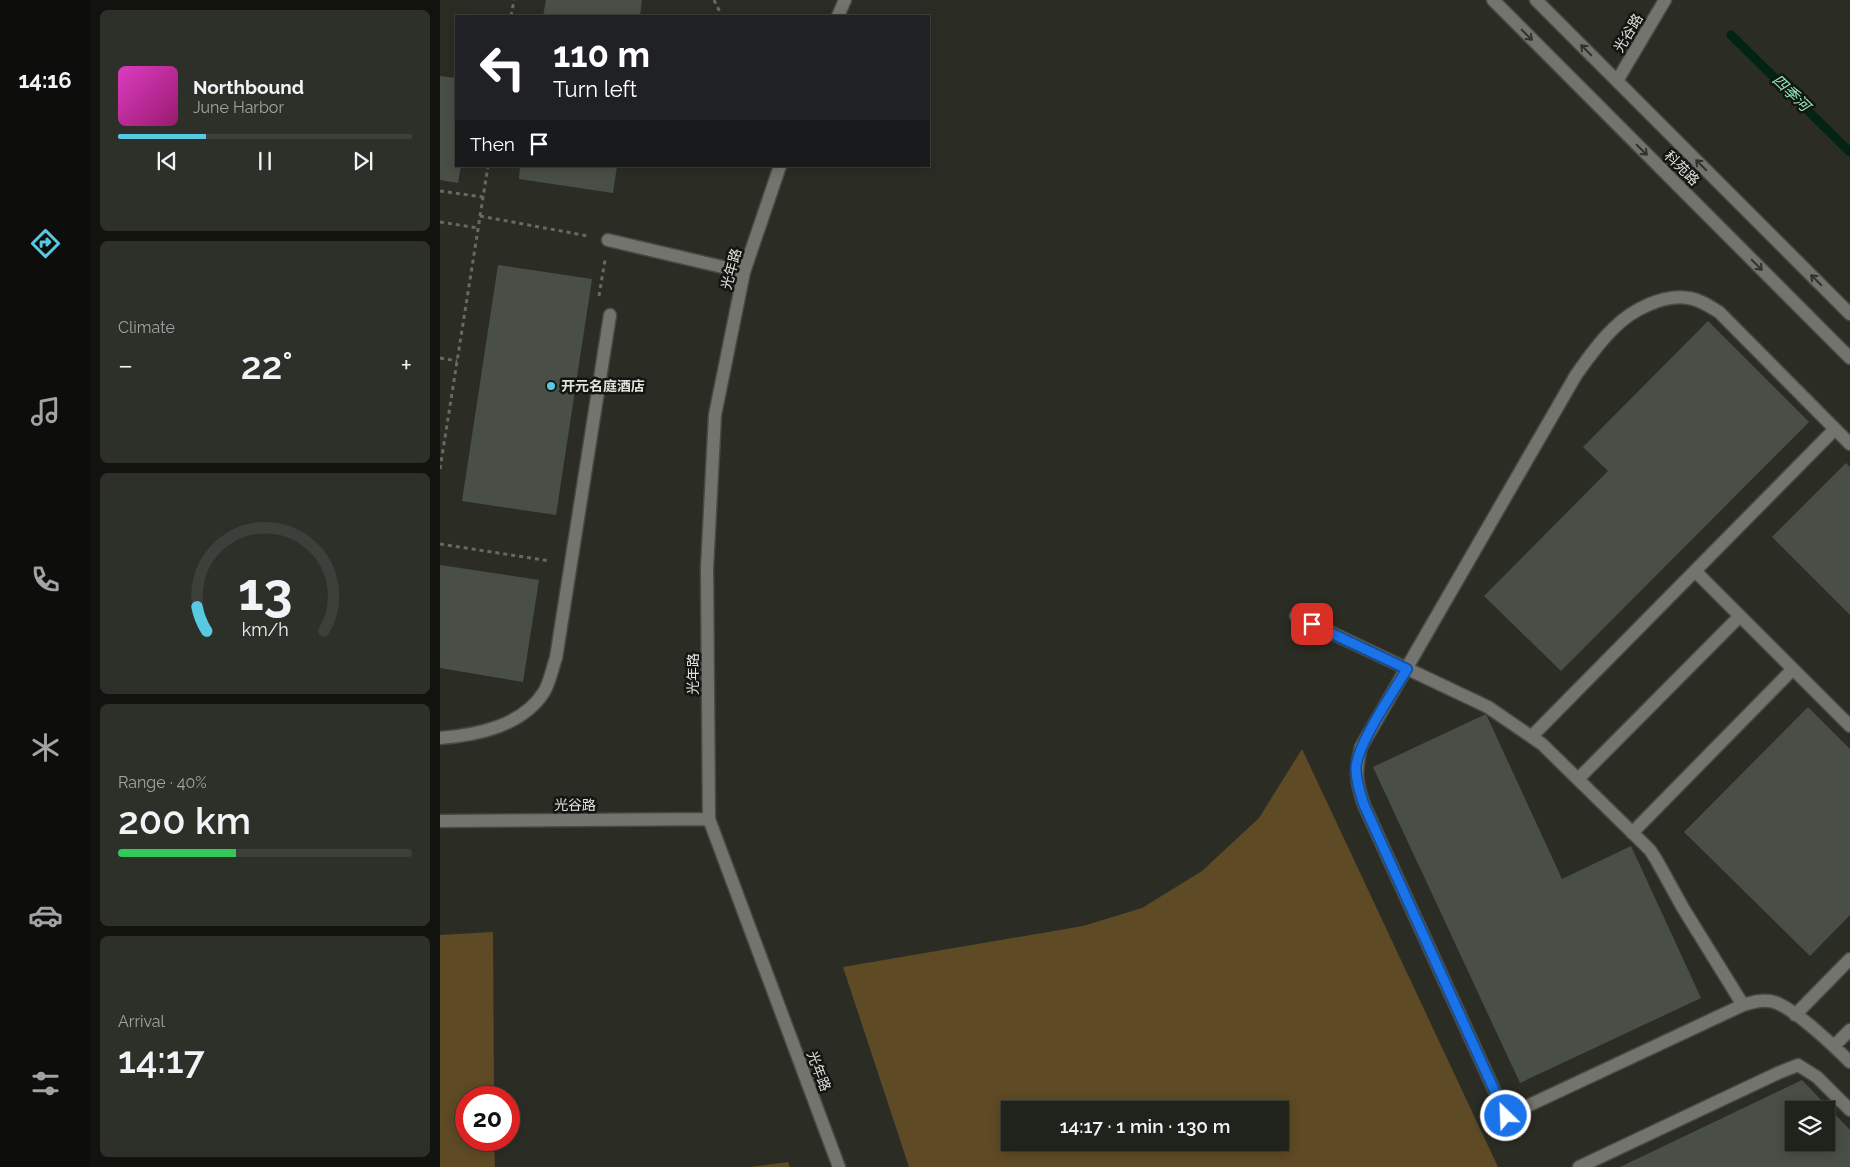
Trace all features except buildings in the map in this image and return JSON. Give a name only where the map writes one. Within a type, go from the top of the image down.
[{"type":"street","points":[[838,15],[845,0]]},
{"type":"street","name":"科苑路","points":[[1493,0],[1850,358]]},
{"type":"street","name":"科苑路","points":[[1536,0],[1850,314]]},
{"type":"street","name":"光谷路","points":[[1617,81],[1665,0]]},
{"type":"street","name":"光年路","points":[[780,167],[744,272],[715,415],[707,568],[709,819],[839,1167]]},
{"type":"street","points":[[608,240],[744,272]]},
{"type":"street","points":[[1850,444],[1719,312],[1704,303],[1688,298],[1669,298],[1651,304],[1632,314],[1616,326],[1595,348],[1576,375],[1362,747],[1356,766],[1357,785],[1364,805],[1506,1116],[1743,1005],[1759,1001],[1774,1002],[1795,1015],[1834,1046],[1850,1062]]},
{"type":"street","points":[[440,738],[481,733],[507,722],[522,715],[544,692],[556,658],[610,315]]},
{"type":"street","points":[[1532,736],[1835,429]]},
{"type":"street","points":[[1695,571],[1850,726]]},
{"type":"street","points":[[1296,616],[1488,707],[1542,744],[1632,833],[1657,861],[1683,908],[1743,1005]]},
{"type":"street","points":[[1578,779],[1740,616]]},
{"type":"street","points":[[1632,833],[1794,669]]},
{"type":"street","name":"光谷路","points":[[440,821],[709,819]]},
{"type":"street","points":[[1795,1015],[1850,959]]},
{"type":"street","points":[[1834,1046],[1850,1030]]},
{"type":"street","points":[[1579,1167],[1798,1065],[1817,1077],[1850,1110]]},
{"type":"path","points":[[511,15],[514,0]]},
{"type":"path","points":[[714,0],[722,15]]},
{"type":"path","points":[[440,469],[488,167]]},
{"type":"path","points":[[440,191],[483,197]]},
{"type":"path","points":[[480,216],[608,240],[599,300],[610,315]]},
{"type":"path","points":[[440,222],[478,228]]},
{"type":"path","points":[[440,358],[457,361]]},
{"type":"path","points":[[440,544],[571,564]]},
{"type":"shaded area","points":[[1302,749],[1498,1167],[909,1167],[843,967],[1083,926],[1142,908],[1202,871],[1259,818]]},
{"type":"shaded area","points":[[493,932],[494,1086],[455,1086],[455,1151],[494,1151],[495,1167],[440,1167],[440,935]]},
{"type":"shaded area","points":[[788,1162],[790,1167],[750,1167]]},
{"type":"waterway","name":"四季河","points":[[1731,35],[1850,152]]},
{"type":"place","name":"开元名庭酒店","points":[[551,386]]},
{"type":"route","points":[[1312,624],[1407,669],[1362,747],[1356,766],[1357,785],[1364,805],[1506,1116]]}]
